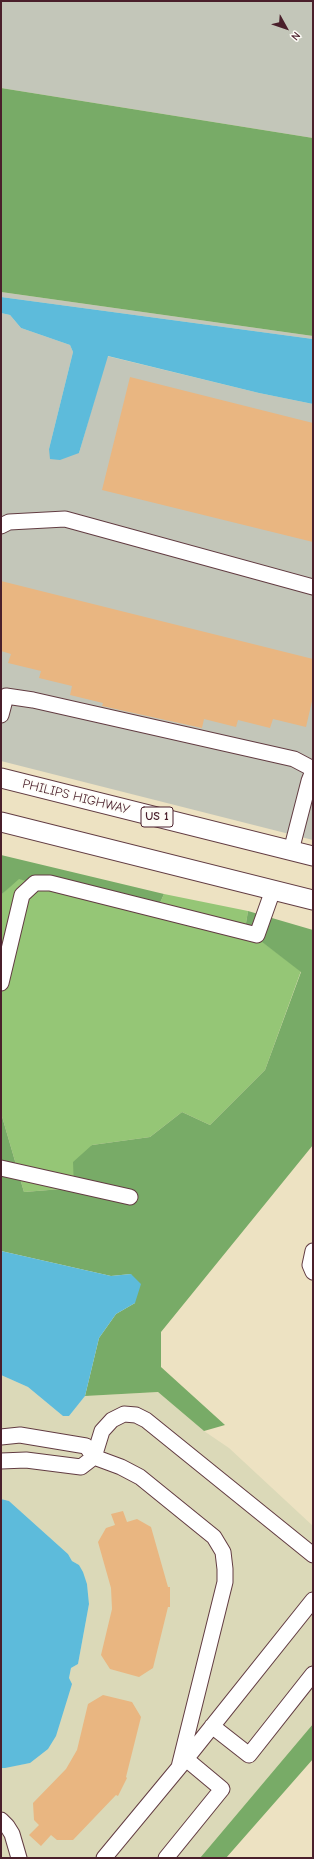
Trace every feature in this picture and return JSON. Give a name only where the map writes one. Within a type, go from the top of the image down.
[{"type":"main road","name":"PHILIPS HIGHWAY","points":[[1,778],[313,856]]},
{"type":"main road","points":[[1,822],[313,900]]},
{"type":"lane","points":[[1,526],[9,522],[66,519],[313,587]]},
{"type":"lane","points":[[1,715],[4,695],[33,700],[294,759],[313,770],[291,851]]},
{"type":"lane","points":[[1,983],[22,895],[35,883],[50,883],[257,935],[273,890]]},
{"type":"lane","points":[[1,1168],[130,1197]]},
{"type":"lane","points":[[313,1251],[310,1265],[313,1272]]},
{"type":"lane","points":[[1,1461],[26,1460],[81,1467],[94,1457],[102,1431],[112,1420],[124,1414],[136,1415],[146,1420],[313,1555]]},
{"type":"lane","points":[[1,1437],[20,1436],[86,1446],[94,1457],[121,1467],[140,1477],[214,1537],[223,1552],[225,1582],[182,1763]]},
{"type":"lane","points":[[104,1858],[313,1600]]},
{"type":"lane","points":[[212,1726],[249,1755],[313,1674]]},
{"type":"lane","points":[[166,1858],[222,1789],[182,1763]]},
{"type":"lane","points":[[1,1820],[12,1834],[19,1858]]},
{"type":"shaded area","points":[[1,1],[313,1],[313,138],[1,88]]},
{"type":"shaded area","points":[[1,292],[313,336],[313,339],[1,297]]},
{"type":"shaded area","points":[[1,313],[10,315],[21,328],[70,345],[73,352],[49,449],[79,453],[107,356],[259,393],[313,404],[313,840],[1,761]]},
{"type":"shaded area","points":[[1,1375],[28,1387],[63,1416],[69,1416],[85,1396],[158,1392],[204,1431],[229,1448],[313,1526],[313,1724],[200,1858],[1,1858],[1,1768],[30,1763],[69,1678],[71,1668],[78,1664],[89,1604],[87,1584],[79,1565],[72,1561],[68,1554],[9,1501],[1,1499]]},
{"type":"green space","points":[[1,88],[313,138],[313,336],[1,292]]},
{"type":"green space","points":[[1,855],[164,894],[154,916],[19,879],[1,895]]},
{"type":"green space","points":[[18,878],[154,916],[164,894],[248,911],[245,929],[301,971],[265,1070],[210,1125],[182,1112],[150,1137],[92,1145],[74,1188],[24,1192],[1,1113],[1,895]]},
{"type":"green space","points":[[248,911],[313,930],[313,1145],[161,1332],[161,1367],[225,1425],[204,1431],[158,1392],[85,1396],[99,1338],[116,1314],[135,1303],[131,1274],[111,1276],[1,1251],[1,1113],[24,1192],[74,1188],[73,1162],[92,1145],[150,1137],[182,1112],[210,1125],[265,1070],[301,972],[245,929]]},
{"type":"green space","points":[[313,1724],[313,1759],[226,1858],[200,1858]]},
{"type":"water","points":[[1,297],[313,339],[313,404],[259,393],[108,356],[79,453],[60,460],[50,459],[49,449],[73,352],[70,345],[21,328],[10,315],[1,313]]},
{"type":"water","points":[[1,1251],[111,1276],[131,1274],[141,1284],[135,1303],[116,1314],[99,1338],[85,1396],[69,1416],[63,1416],[28,1387],[1,1375]]},
{"type":"water","points":[[1,1499],[9,1501],[68,1554],[72,1561],[79,1565],[87,1584],[89,1604],[78,1664],[71,1668],[69,1678],[72,1684],[56,1736],[48,1749],[30,1763],[5,1768],[1,1768]]},
{"type":"building","points":[[130,377],[313,423],[313,542],[102,490]]},
{"type":"building","points":[[1,581],[313,659],[313,697],[306,727],[273,719],[270,728],[238,720],[236,727],[204,719],[202,728],[102,706],[103,703],[70,695],[72,686],[39,678],[41,671],[8,663],[11,654],[1,651]]},
{"type":"building","points":[[123,1511],[127,1522],[137,1519],[151,1527],[168,1587],[170,1587],[170,1607],[168,1607],[153,1668],[139,1677],[110,1669],[101,1655],[112,1609],[111,1588],[98,1542],[106,1528],[115,1525],[111,1514]]},
{"type":"building","points":[[103,1695],[132,1702],[141,1717],[127,1778],[118,1796],[116,1795],[73,1840],[57,1840],[51,1835],[41,1846],[29,1835],[39,1825],[34,1820],[33,1803],[66,1769],[77,1750],[88,1704]]}]
